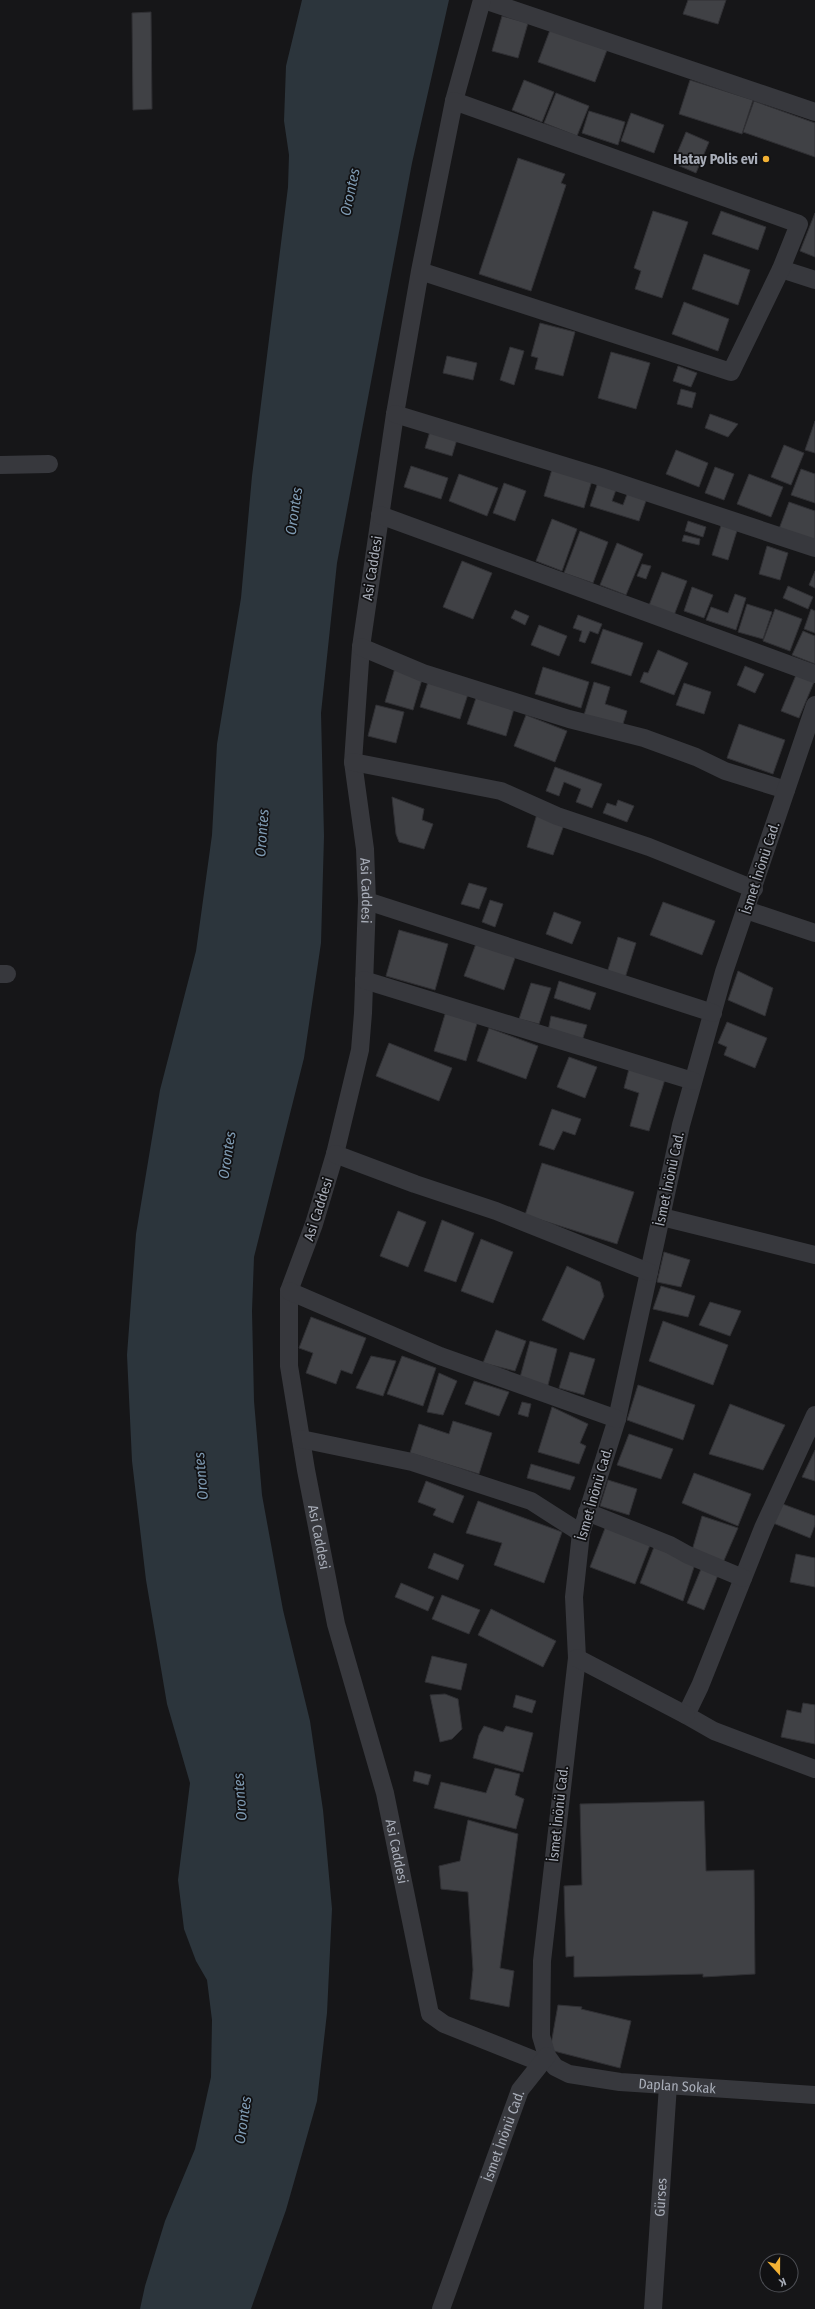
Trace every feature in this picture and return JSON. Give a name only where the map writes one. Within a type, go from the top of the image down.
[{"type":"street","name":"Asi Caddesi","points":[[483,0],[454,101],[420,271],[395,414],[380,515],[362,647],[353,762],[365,849],[366,901],[360,1050],[335,1154],[314,1224],[289,1292],[289,1366],[301,1439],[336,1624],[385,1793],[430,2014],[444,2024],[545,2059]]},
{"type":"street","points":[[483,0],[815,112]]},
{"type":"street","points":[[420,271],[731,372],[781,269],[799,224],[454,101]]},
{"type":"street","points":[[781,269],[815,280]]},
{"type":"street","points":[[395,414],[601,477],[815,548]]},
{"type":"street","points":[[0,465],[49,464]]},
{"type":"street","points":[[380,515],[815,674]]},
{"type":"street","points":[[362,647],[423,673],[569,719],[644,738],[696,757],[725,771],[786,790]]},
{"type":"street","name":"İsmet İnönü Cad.","points":[[441,2309],[520,2090],[545,2059],[541,2036],[542,1960],[577,1658],[574,1597],[581,1533],[617,1419],[681,1125],[693,1081],[724,972],[754,889],[815,706]]},
{"type":"street","points":[[353,762],[501,790],[557,816],[649,847],[754,889]]},
{"type":"street","points":[[366,901],[713,1013]]},
{"type":"street","points":[[746,910],[815,933]]},
{"type":"street","points":[[364,980],[693,1081]]},
{"type":"street","points":[[335,1154],[415,1184],[496,1211],[649,1272]]},
{"type":"street","points":[[662,1217],[815,1255]]},
{"type":"street","points":[[289,1292],[440,1356],[617,1419]]},
{"type":"street","points":[[686,1715],[700,1686],[763,1528],[815,1415]]},
{"type":"street","points":[[301,1439],[412,1462],[531,1501],[581,1533]]},
{"type":"street","points":[[587,1512],[670,1545],[693,1558],[743,1578]]},
{"type":"street","points":[[577,1658],[714,1731],[815,1769]]},
{"type":"street","name":"Daplan Sokak","points":[[545,2059],[555,2067],[569,2074],[620,2082],[815,2095]]},
{"type":"street","name":"Gürses","points":[[653,2309],[668,2085]]},
{"type":"water","name":"Orontes","points":[[302,0],[449,0],[412,163],[337,563],[321,713],[324,836],[321,943],[304,1058],[254,1257],[252,1311],[254,1401],[262,1495],[283,1610],[310,1721],[323,1810],[332,1909],[327,2013],[317,2101],[286,2210],[251,2309],[140,2309],[145,2286],[165,2221],[195,2149],[211,2077],[212,2020],[207,1980],[196,1961],[184,1929],[178,1880],[190,1783],[167,1704],[146,1580],[132,1461],[127,1355],[136,1234],[160,1090],[196,951],[212,835],[217,744],[241,598],[252,476],[288,187],[289,155],[284,121],[286,66]]},
{"type":"building","points":[[688,0],[726,0],[718,24],[683,14]]},
{"type":"building","points":[[151,12],[152,109],[133,110],[132,13]]},
{"type":"building","points":[[502,16],[528,23],[518,58],[492,51]]},
{"type":"building","points":[[550,30],[607,50],[595,82],[538,62]]},
{"type":"building","points":[[524,80],[554,92],[542,122],[512,110]]},
{"type":"building","points":[[690,80],[753,100],[742,134],[679,114]]},
{"type":"building","points":[[556,93],[589,106],[577,136],[544,123]]},
{"type":"building","points":[[754,101],[815,123],[815,157],[743,132]]},
{"type":"building","points":[[589,111],[625,122],[618,145],[582,133]]},
{"type":"building","points":[[631,113],[664,125],[654,153],[621,141]]},
{"type":"building","points":[[686,132],[709,142],[696,173],[673,163]]},
{"type":"building","points":[[518,158],[565,174],[561,183],[566,185],[531,291],[479,274]]},
{"type":"building","points":[[653,211],[688,222],[662,298],[635,289],[641,271],[634,268]]},
{"type":"building","points":[[721,211],[766,227],[758,250],[712,234]]},
{"type":"building","points":[[815,213],[815,257],[800,251]]},
{"type":"building","points":[[704,254],[750,270],[738,305],[692,289]]},
{"type":"building","points":[[684,302],[729,319],[718,351],[672,334]]},
{"type":"building","points":[[540,323],[575,332],[563,376],[535,369],[538,358],[531,356]]},
{"type":"building","points":[[510,347],[524,351],[514,385],[500,380]]},
{"type":"building","points":[[611,352],[650,363],[636,409],[598,398]]},
{"type":"building","points":[[447,356],[477,363],[473,380],[443,373]]},
{"type":"building","points":[[678,366],[697,373],[691,387],[673,381]]},
{"type":"building","points":[[681,389],[696,393],[692,408],[677,404]]},
{"type":"building","points":[[710,414],[738,424],[728,437],[705,428]]},
{"type":"building","points":[[815,421],[815,453],[805,450]]},
{"type":"building","points":[[431,428],[458,436],[452,456],[425,448]]},
{"type":"building","points":[[784,445],[804,453],[791,485],[771,477]]},
{"type":"building","points":[[676,450],[708,463],[699,487],[666,474]]},
{"type":"building","points":[[411,466],[448,478],[441,499],[404,487]]},
{"type":"building","points":[[553,466],[593,477],[584,508],[544,496]]},
{"type":"building","points":[[715,467],[734,474],[724,500],[705,493]]},
{"type":"building","points":[[801,469],[815,474],[815,503],[791,495]]},
{"type":"building","points":[[459,474],[498,488],[487,516],[449,501]]},
{"type":"building","points":[[749,474],[783,487],[771,517],[737,504]]},
{"type":"building","points":[[599,479],[618,484],[612,501],[623,505],[629,489],[648,495],[639,521],[590,506]]},
{"type":"building","points":[[504,483],[526,491],[515,521],[493,513]]},
{"type":"building","points":[[789,502],[815,511],[815,540],[779,529]]},
{"type":"building","points":[[552,519],[577,529],[562,571],[536,561]]},
{"type":"building","points":[[723,519],[739,524],[728,560],[712,555]]},
{"type":"building","points":[[688,521],[706,527],[703,537],[685,531]]},
{"type":"building","points":[[580,531],[608,542],[593,583],[564,573]]},
{"type":"building","points":[[684,535],[700,539],[699,545],[682,541]]},
{"type":"building","points":[[617,543],[643,554],[626,595],[600,585]]},
{"type":"building","points":[[767,546],[788,553],[780,580],[759,574]]},
{"type":"building","points":[[462,561],[492,573],[473,619],[443,607]]},
{"type":"building","points":[[642,564],[651,566],[646,579],[637,576]]},
{"type":"building","points":[[815,571],[815,588],[809,585]]},
{"type":"building","points":[[662,572],[687,581],[673,618],[648,608]]},
{"type":"building","points":[[788,586],[813,597],[808,609],[783,598]]},
{"type":"building","points":[[692,587],[713,595],[704,618],[684,611]]},
{"type":"building","points":[[735,594],[746,598],[736,630],[706,620],[711,607],[728,613]]},
{"type":"building","points":[[747,604],[772,612],[763,639],[738,632]]},
{"type":"building","points":[[775,609],[802,619],[790,651],[763,641]]},
{"type":"building","points":[[811,609],[815,611],[815,633],[804,629]]},
{"type":"building","points":[[515,610],[529,616],[525,625],[511,618]]},
{"type":"building","points":[[578,615],[602,624],[598,634],[590,631],[585,643],[579,641],[582,631],[573,628]]},
{"type":"building","points":[[539,625],[567,636],[559,656],[531,645]]},
{"type":"building","points":[[603,629],[643,643],[631,676],[591,663]]},
{"type":"building","points":[[803,631],[815,636],[815,664],[792,655]]},
{"type":"building","points":[[658,650],[688,663],[674,695],[640,682],[644,672],[648,673]]},
{"type":"building","points":[[745,666],[764,674],[755,693],[737,685]]},
{"type":"building","points":[[543,667],[589,682],[581,708],[535,694]]},
{"type":"building","points":[[395,668],[423,676],[413,710],[385,702]]},
{"type":"building","points":[[796,675],[814,682],[799,718],[781,711]]},
{"type":"building","points":[[429,679],[469,691],[460,719],[420,707]]},
{"type":"building","points":[[594,682],[610,687],[605,704],[627,711],[622,727],[584,715]]},
{"type":"building","points":[[684,683],[711,692],[704,714],[676,705]]},
{"type":"building","points":[[476,698],[514,709],[506,736],[467,724]]},
{"type":"building","points":[[376,705],[404,712],[396,743],[368,736]]},
{"type":"building","points":[[526,715],[567,731],[555,762],[514,746]]},
{"type":"building","points":[[739,724],[785,740],[773,774],[727,758]]},
{"type":"building","points":[[555,767],[602,784],[592,808],[576,802],[581,789],[564,782],[559,796],[546,791]]},
{"type":"building","points":[[392,797],[424,809],[422,820],[433,824],[424,849],[399,842],[396,834]]},
{"type":"building","points":[[618,800],[634,806],[627,822],[603,813],[607,803],[616,806]]},
{"type":"building","points":[[537,814],[565,822],[553,855],[527,847]]},
{"type":"building","points":[[469,883],[487,888],[479,909],[461,904]]},
{"type":"building","points":[[490,900],[503,904],[495,927],[482,922]]},
{"type":"building","points":[[663,902],[715,921],[702,955],[650,935]]},
{"type":"building","points":[[554,912],[581,922],[572,944],[546,934]]},
{"type":"building","points":[[399,930],[448,944],[435,990],[386,976]]},
{"type":"building","points":[[618,937],[636,943],[625,978],[607,973]]},
{"type":"building","points":[[477,941],[516,955],[504,990],[464,976]]},
{"type":"building","points":[[738,971],[773,988],[765,1016],[728,1000]]},
{"type":"building","points":[[559,981],[596,993],[590,1010],[554,998]]},
{"type":"building","points":[[531,983],[551,988],[539,1024],[519,1019]]},
{"type":"building","points":[[446,1011],[478,1020],[466,1061],[434,1051]]},
{"type":"building","points":[[551,1016],[587,1025],[582,1041],[548,1031]]},
{"type":"building","points":[[727,1022],[767,1038],[755,1068],[724,1055],[727,1047],[718,1043]]},
{"type":"building","points":[[489,1028],[538,1046],[526,1079],[477,1061]]},
{"type":"building","points":[[389,1043],[452,1068],[439,1101],[376,1076]]},
{"type":"building","points":[[569,1057],[597,1067],[585,1098],[557,1087]]},
{"type":"building","points":[[630,1065],[666,1076],[649,1131],[630,1126],[639,1093],[624,1088]]},
{"type":"building","points":[[552,1109],[581,1119],[575,1135],[563,1131],[554,1150],[539,1145]]},
{"type":"building","points":[[542,1163],[634,1192],[617,1244],[525,1215]]},
{"type":"building","points":[[398,1211],[426,1222],[408,1267],[380,1256]]},
{"type":"building","points":[[442,1220],[474,1233],[456,1282],[424,1271]]},
{"type":"building","points":[[481,1239],[513,1252],[493,1303],[461,1291]]},
{"type":"building","points":[[664,1252],[690,1260],[681,1287],[657,1282]]},
{"type":"building","points":[[567,1266],[600,1282],[604,1296],[584,1340],[542,1320]]},
{"type":"building","points":[[661,1286],[695,1296],[688,1317],[653,1309]]},
{"type":"building","points":[[710,1302],[741,1311],[730,1336],[699,1325]]},
{"type":"building","points":[[311,1317],[366,1338],[352,1374],[341,1370],[336,1384],[306,1373],[313,1353],[299,1348]]},
{"type":"building","points":[[663,1321],[728,1345],[713,1385],[649,1361]]},
{"type":"building","points":[[496,1330],[526,1341],[515,1371],[483,1363]]},
{"type":"building","points":[[530,1341],[557,1349],[547,1389],[519,1381]]},
{"type":"building","points":[[570,1352],[595,1359],[584,1395],[559,1388]]},
{"type":"building","points":[[371,1356],[396,1361],[383,1396],[356,1388]]},
{"type":"building","points":[[402,1356],[436,1368],[423,1406],[387,1394]]},
{"type":"building","points":[[439,1373],[457,1381],[443,1415],[427,1412]]},
{"type":"building","points":[[474,1381],[509,1392],[499,1416],[465,1404]]},
{"type":"building","points":[[638,1385],[695,1405],[683,1440],[627,1420]]},
{"type":"building","points":[[522,1402],[531,1404],[528,1417],[518,1414]]},
{"type":"building","points":[[730,1404],[785,1425],[763,1470],[709,1454]]},
{"type":"building","points":[[552,1407],[588,1424],[580,1443],[586,1446],[579,1464],[538,1452]]},
{"type":"building","points":[[453,1421],[492,1433],[479,1474],[410,1453],[419,1424],[449,1434]]},
{"type":"building","points":[[629,1434],[673,1449],[661,1479],[617,1465]]},
{"type":"building","points":[[815,1450],[815,1481],[802,1477]]},
{"type":"building","points":[[531,1464],[575,1477],[570,1490],[527,1478]]},
{"type":"building","points":[[694,1473],[751,1494],[738,1526],[682,1503]]},
{"type":"building","points":[[608,1480],[637,1489],[629,1515],[600,1506]]},
{"type":"building","points":[[426,1481],[464,1496],[453,1523],[433,1515],[436,1509],[418,1502]]},
{"type":"building","points":[[478,1501],[562,1532],[544,1583],[494,1565],[502,1543],[466,1533]]},
{"type":"building","points":[[780,1503],[815,1516],[815,1525],[810,1538],[773,1523]]},
{"type":"building","points":[[702,1516],[738,1528],[722,1565],[691,1554]]},
{"type":"building","points":[[607,1523],[652,1540],[635,1584],[590,1567]]},
{"type":"building","points":[[654,1547],[695,1564],[683,1601],[640,1583]]},
{"type":"building","points":[[434,1553],[464,1565],[458,1580],[428,1568]]},
{"type":"building","points":[[796,1554],[815,1558],[815,1587],[790,1582]]},
{"type":"building","points":[[701,1569],[718,1575],[704,1610],[687,1603]]},
{"type":"building","points":[[401,1583],[434,1597],[428,1611],[395,1597]]},
{"type":"building","points":[[442,1595],[480,1610],[469,1634],[432,1619]]},
{"type":"building","points":[[491,1609],[556,1641],[543,1667],[478,1635]]},
{"type":"building","points":[[432,1656],[467,1664],[461,1690],[425,1682]]},
{"type":"building","points":[[445,1694],[458,1699],[462,1729],[452,1739],[440,1742],[430,1695]]},
{"type":"building","points":[[516,1695],[536,1701],[532,1713],[513,1707]]},
{"type":"building","points":[[803,1703],[815,1705],[815,1744],[781,1737],[787,1710],[801,1713]]},
{"type":"building","points":[[484,1726],[503,1732],[506,1726],[533,1733],[523,1772],[473,1758],[479,1735]]},
{"type":"building","points":[[495,1768],[520,1774],[515,1795],[524,1799],[516,1829],[434,1808],[441,1782],[486,1793]]},
{"type":"building","points":[[415,1771],[431,1775],[428,1785],[413,1781]]},
{"type":"building","points":[[704,1801],[706,1871],[754,1870],[755,1974],[703,1977],[703,1974],[574,1977],[574,1956],[566,1957],[564,1886],[582,1885],[580,1804]]},
{"type":"building","points":[[468,1820],[518,1834],[500,1968],[514,1971],[509,2007],[470,1999],[473,1970],[468,1892],[441,1889],[439,1866],[460,1861]]},
{"type":"building","points":[[558,2005],[582,2007],[581,2009],[631,2021],[620,2068],[550,2050]]},
{"type":"place","name":"Hatay Polis evi","points":[[766,159]]}]
